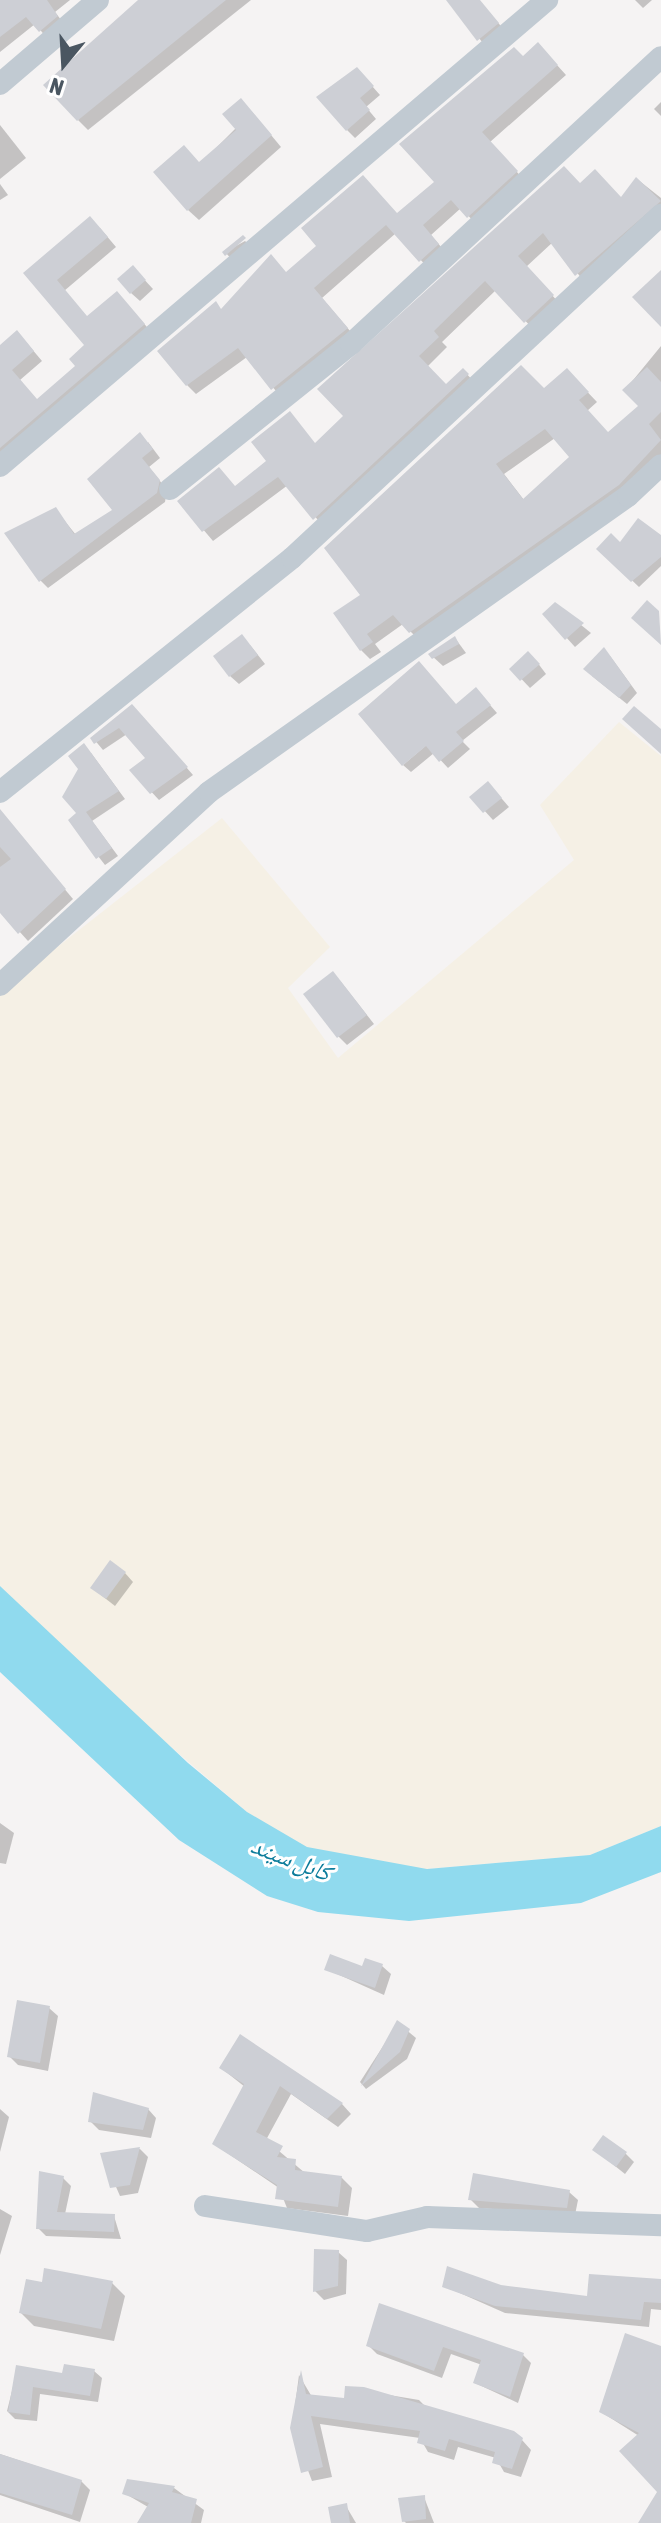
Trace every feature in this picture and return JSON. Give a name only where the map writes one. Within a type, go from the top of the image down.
[{"type":"street","points":[[0,84],[98,0]]},
{"type":"street","points":[[0,466],[183,318],[547,0]]},
{"type":"street","points":[[170,489],[351,344],[661,57]]},
{"type":"street","points":[[0,792],[292,558],[661,215]]},
{"type":"street","points":[[0,985],[209,792],[628,496],[661,465]]},
{"type":"street","points":[[205,2206],[367,2231],[427,2217],[661,2225]]},
{"type":"sand","points":[[619,722],[661,756],[661,1826],[590,1855],[427,1869],[355,1862],[307,1848],[247,1812],[114,1698],[0,1586],[0,992],[222,818],[330,947],[288,988],[338,1058],[574,860],[540,805]]},
{"type":"water","name":"کابل سيند","points":[[0,1586],[188,1763],[247,1812],[307,1847],[427,1869],[590,1855],[661,1826],[661,1872],[581,1903],[409,1921],[318,1912],[267,1896],[179,1840],[0,1672]]},
{"type":"building","points":[[0,0],[47,0],[58,16],[39,32],[26,17],[0,37]]},
{"type":"building","points":[[138,0],[226,0],[77,121],[43,85]]},
{"type":"building","points":[[446,0],[480,0],[499,23],[477,41]]},
{"type":"building","points":[[538,42],[558,65],[482,132],[518,171],[467,218],[451,200],[423,225],[439,244],[419,262],[386,225],[314,288],[348,328],[271,390],[238,348],[186,386],[157,351],[216,301],[221,309],[271,254],[286,272],[316,246],[301,228],[363,175],[397,213],[434,182],[399,144],[514,47],[523,56]]},
{"type":"building","points":[[357,67],[374,86],[360,98],[370,110],[346,131],[316,97]]},
{"type":"building","points":[[241,98],[272,135],[187,211],[153,172],[184,145],[199,162],[236,130],[222,114]]},
{"type":"building","points":[[564,166],[580,183],[595,169],[621,197],[636,177],[661,201],[575,276],[543,233],[518,256],[554,295],[524,323],[485,281],[434,331],[439,337],[419,356],[446,384],[463,368],[469,374],[313,520],[278,477],[202,532],[177,501],[219,467],[235,486],[266,461],[251,442],[290,411],[315,443],[343,416],[317,389]]},
{"type":"building","points":[[90,216],[108,237],[57,280],[87,316],[117,291],[145,324],[0,448],[0,345],[17,330],[34,351],[12,370],[37,399],[75,366],[69,359],[84,345],[23,273]]},
{"type":"building","points":[[243,235],[246,238],[225,256],[222,252]]},
{"type":"building","points":[[133,265],[146,280],[130,294],[117,279]]},
{"type":"building","points":[[661,270],[661,327],[632,297]]},
{"type":"building","points":[[521,365],[544,388],[567,368],[589,392],[579,400],[608,432],[638,406],[622,390],[647,367],[661,382],[661,412],[649,424],[661,440],[619,485],[409,633],[393,615],[367,634],[373,642],[360,651],[333,613],[360,595],[324,548]],"holes":[[[545,429],[569,457],[523,499],[496,464]]]},
{"type":"building","points":[[140,432],[153,449],[142,458],[160,480],[157,493],[39,582],[4,533],[56,507],[74,534],[112,510],[87,479]]},
{"type":"building","points":[[638,518],[661,535],[661,557],[631,582],[596,549],[611,533],[620,542]]},
{"type":"building","points":[[647,600],[659,611],[661,645],[631,618]]},
{"type":"building","points":[[555,602],[584,623],[565,640],[542,614]]},
{"type":"building","points":[[242,634],[258,655],[229,677],[213,656]]},
{"type":"building","points":[[455,636],[459,644],[432,659],[428,654]]},
{"type":"building","points":[[604,647],[631,685],[619,698],[583,669]]},
{"type":"building","points":[[528,651],[540,664],[520,681],[509,669]]},
{"type":"building","points":[[419,661],[456,704],[476,687],[491,705],[456,732],[464,741],[439,762],[426,746],[402,766],[358,714]]},
{"type":"building","points":[[132,704],[188,767],[150,794],[129,770],[145,758],[119,728],[94,744],[90,738]]},
{"type":"building","points":[[634,706],[661,729],[661,754],[622,719]]},
{"type":"building","points":[[84,743],[119,791],[86,812],[112,848],[96,859],[68,820],[76,813],[62,797],[78,769],[68,756]]},
{"type":"building","points":[[488,781],[502,798],[483,813],[469,797]]},
{"type":"building","points":[[0,809],[66,889],[18,934],[0,913],[0,867],[11,859],[0,847]]},
{"type":"building","points":[[333,971],[367,1015],[337,1038],[303,994]]},
{"type":"building","points":[[110,1560],[126,1572],[106,1599],[90,1588]]},
{"type":"building","points":[[330,1954],[362,1966],[365,1958],[383,1964],[375,1988],[324,1970]]},
{"type":"building","points":[[17,2000],[50,2006],[40,2063],[7,2057]]},
{"type":"building","points":[[397,2020],[410,2029],[400,2052],[361,2086]]},
{"type":"building","points":[[240,2034],[343,2103],[327,2119],[280,2086],[256,2132],[283,2146],[277,2157],[296,2159],[295,2170],[342,2176],[338,2207],[275,2199],[277,2185],[212,2144],[244,2084],[219,2068]]},
{"type":"building","points":[[93,2092],[149,2108],[143,2130],[88,2122]]},
{"type":"building","points":[[603,2135],[627,2152],[616,2167],[592,2150]]},
{"type":"building","points":[[140,2147],[130,2185],[110,2188],[100,2153]]},
{"type":"building","points":[[39,2171],[64,2176],[57,2212],[115,2214],[114,2232],[36,2229]]},
{"type":"building","points":[[473,2173],[570,2190],[567,2208],[468,2200]]},
{"type":"building","points":[[314,2249],[339,2250],[338,2286],[313,2292]]},
{"type":"building","points":[[447,2266],[501,2285],[587,2296],[589,2274],[661,2279],[661,2303],[644,2302],[641,2320],[495,2306],[442,2287]]},
{"type":"building","points":[[44,2268],[113,2281],[101,2329],[19,2313],[26,2279],[42,2282]]},
{"type":"building","points":[[379,2303],[524,2353],[510,2397],[473,2383],[481,2360],[443,2347],[434,2371],[366,2346]]},
{"type":"building","points":[[625,2333],[661,2346],[661,2523],[638,2523],[657,2492],[619,2451],[639,2433],[599,2412]]},
{"type":"building","points":[[64,2364],[95,2369],[90,2396],[33,2387],[30,2415],[8,2412],[16,2365],[62,2373]]},
{"type":"building","points":[[301,2370],[306,2394],[344,2398],[345,2386],[364,2387],[514,2431],[523,2438],[512,2469],[492,2463],[495,2452],[449,2439],[445,2451],[417,2443],[420,2431],[311,2416],[323,2467],[301,2473],[290,2428]]},
{"type":"building","points":[[0,2454],[82,2480],[72,2515],[0,2493]]},
{"type":"building","points":[[127,2479],[175,2486],[172,2492],[197,2499],[191,2523],[137,2523],[149,2503],[122,2494]]},
{"type":"building","points":[[425,2495],[426,2519],[402,2522],[398,2498]]},
{"type":"building","points":[[347,2503],[350,2523],[331,2523],[328,2507]]}]
